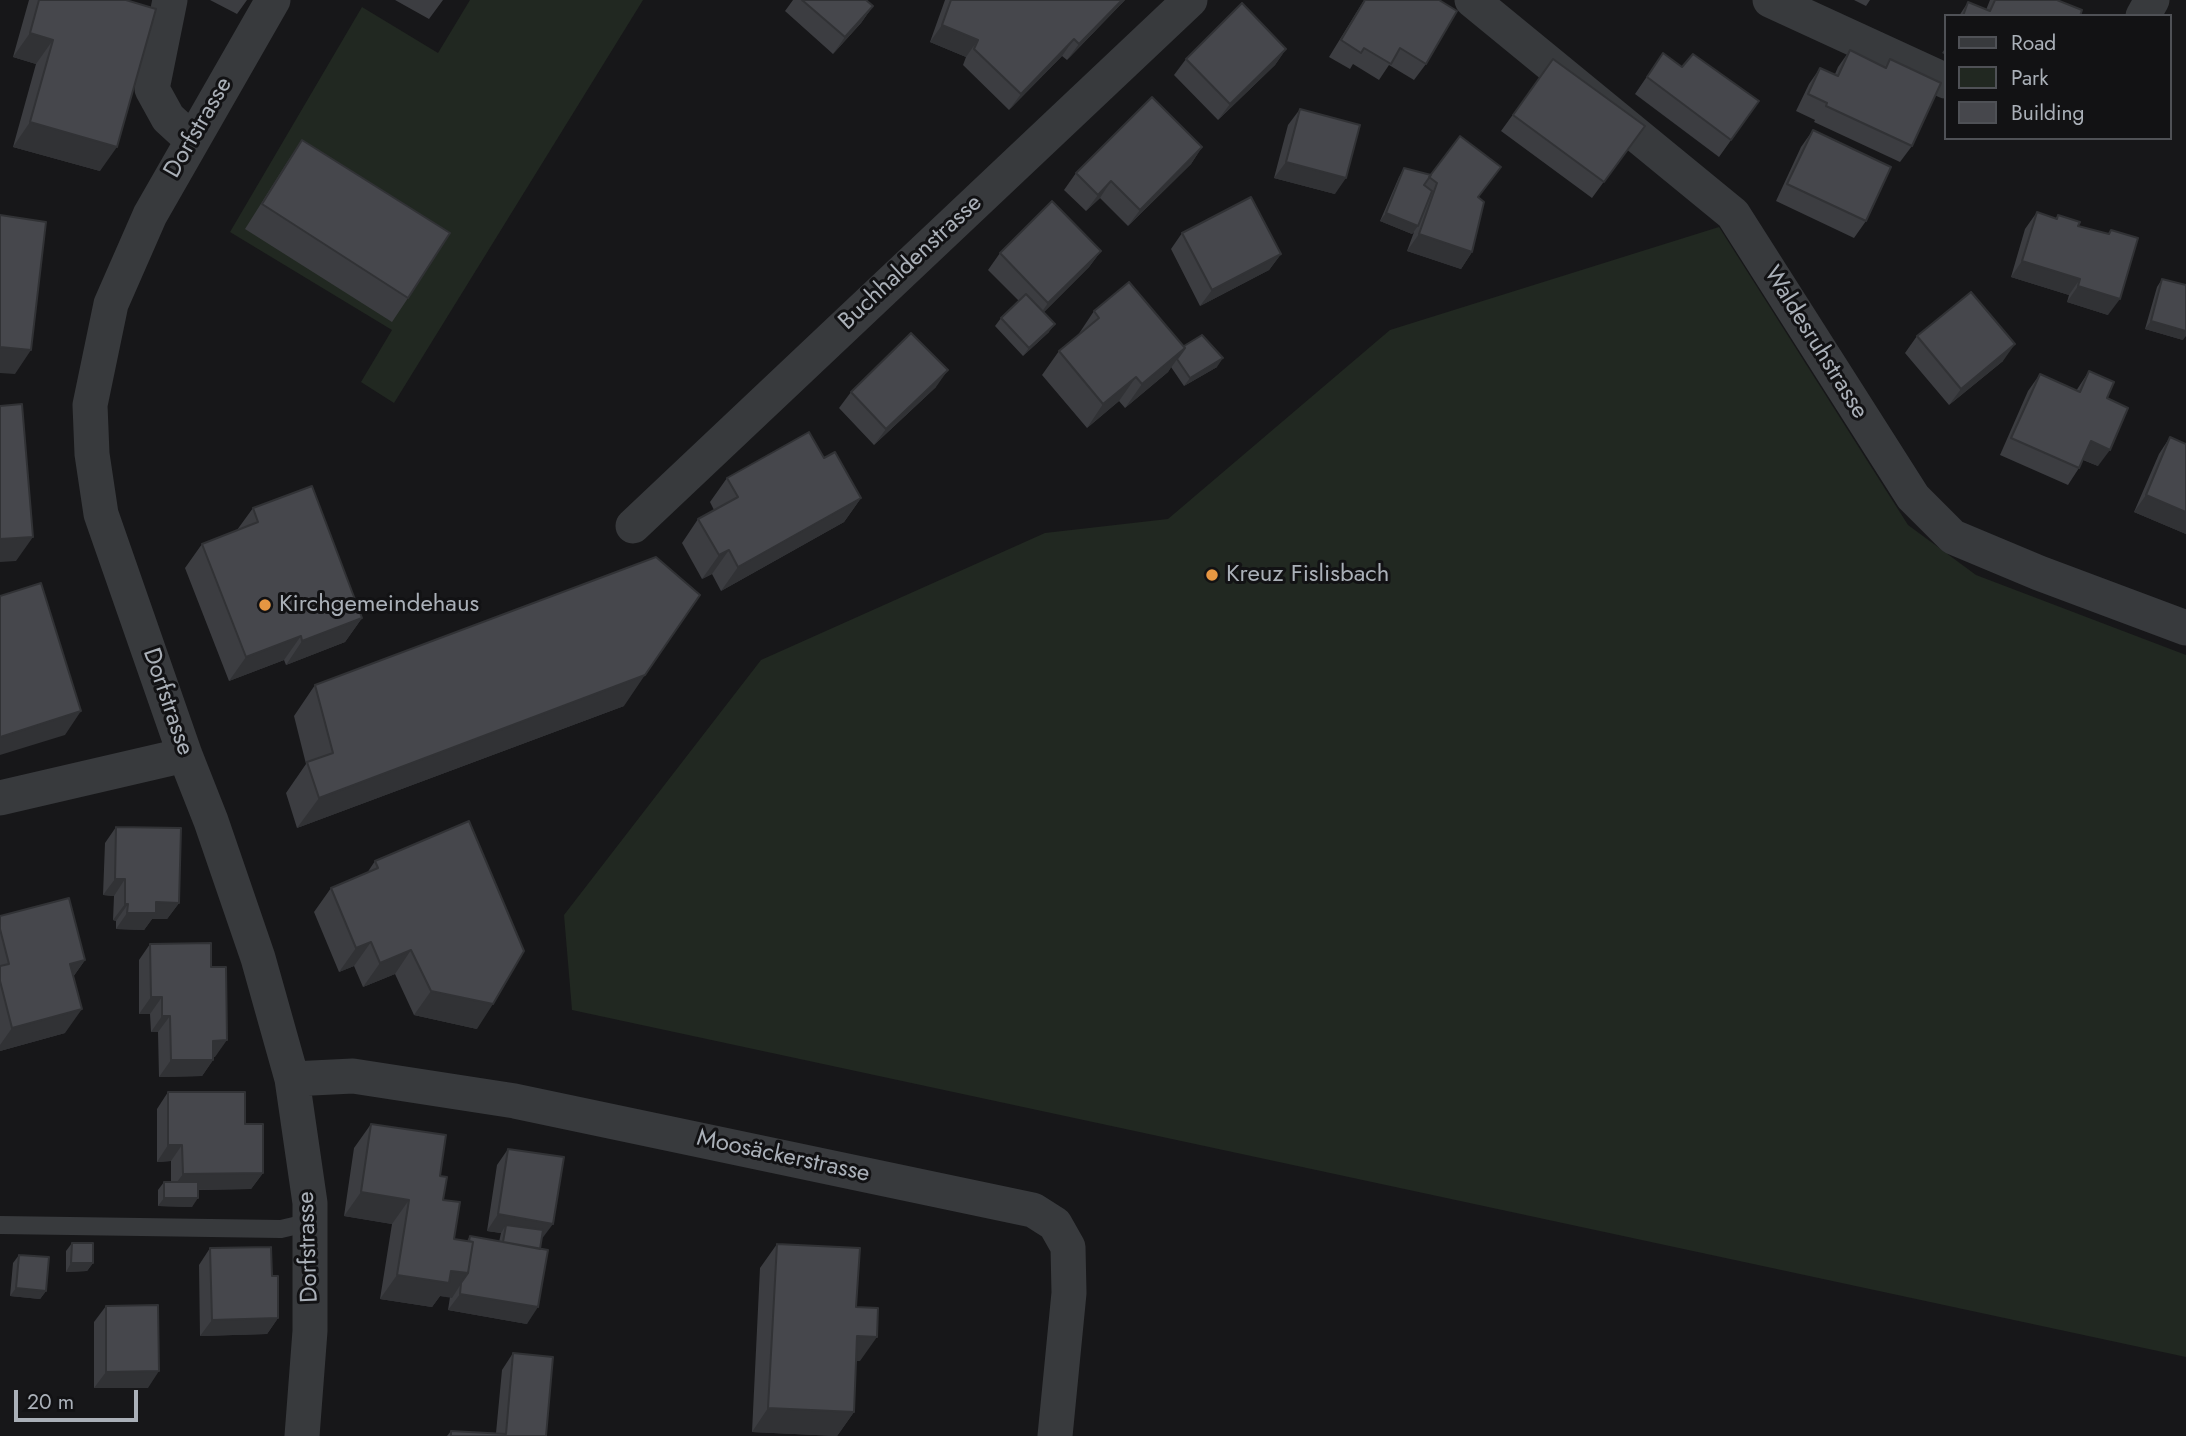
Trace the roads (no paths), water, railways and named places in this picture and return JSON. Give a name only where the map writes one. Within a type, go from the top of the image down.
[{"type":"street","points":[[170,0],[152,89],[168,118],[192,140]]},
{"type":"street","name":"Dorfstrasse","points":[[273,0],[149,215],[111,304],[90,405],[92,454],[101,514],[258,958],[292,1079],[311,1223],[310,1331],[302,1436]]},
{"type":"street","name":"Buchhaldenstrasse","points":[[633,526],[1190,0]]},
{"type":"street","name":"Waldesruhstrasse","points":[[1472,0],[1733,214],[1913,497],[1953,537],[2039,573],[2186,628]]},
{"type":"street","points":[[1770,0],[1944,80]]},
{"type":"street","points":[[0,798],[185,755]]},
{"type":"street","name":"Moosäckerstrasse","points":[[292,1079],[353,1076],[515,1101],[1033,1210],[1055,1224],[1068,1247],[1069,1293],[1055,1436]]},
{"type":"lane","points":[[0,1225],[281,1229],[311,1223]]},
{"type":"place","name":"Kreuz Fislisbach","points":[[1212,575]]},
{"type":"place","name":"Kirchgemeindehaus","points":[[265,605]]}]
